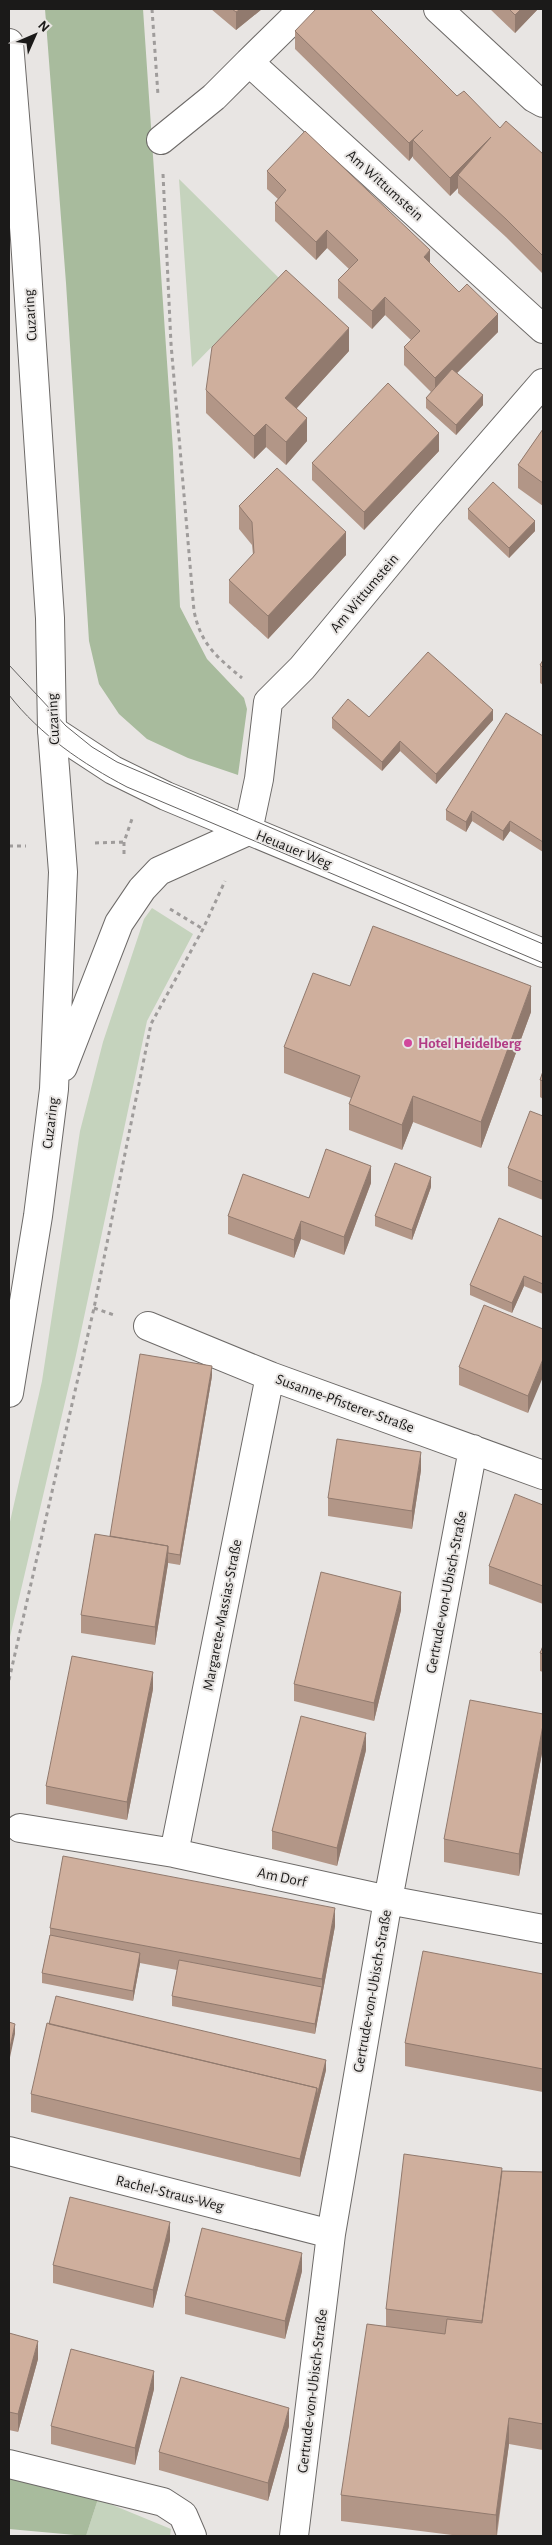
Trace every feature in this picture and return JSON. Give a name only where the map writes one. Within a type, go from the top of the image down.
[{"type":"street","points":[[162,140],[214,97],[302,9]]},
{"type":"street","points":[[438,9],[534,98],[543,103]]},
{"type":"street","name":"Cuzaring","points":[[9,43],[25,239],[50,618],[52,730],[63,872],[54,1089],[38,1216],[9,1393]]},
{"type":"street","name":"Am Wittumstein","points":[[249,62],[543,329]]},
{"type":"street","name":"Am Wittumstein","points":[[268,702],[302,668],[426,518],[543,383]]},
{"type":"street","points":[[54,1089],[112,940],[128,907],[159,871],[248,831],[259,779],[268,702]]},
{"type":"street","name":"Heuauer Weg","points":[[52,730],[113,770],[166,796],[543,953]]},
{"type":"street","name":"Susanne-Pfisterer-Straße","points":[[148,1326],[270,1376],[543,1475]]},
{"type":"street","name":"Margarete-Massias-Straße","points":[[174,1854],[270,1376]]},
{"type":"street","name":"Gertrude-von-Ubisch-Straße","points":[[294,2536],[331,2234],[388,1900],[473,1449]]},
{"type":"street","name":"Am Dorf","points":[[20,1828],[174,1854],[388,1900],[543,1929]]},
{"type":"street","name":"Rachel-Straus-Weg","points":[[9,2151],[331,2234]]},
{"type":"street","points":[[9,2464],[163,2502],[183,2515],[192,2536]]},
{"type":"path","points":[[152,9],[162,140],[172,344],[194,611],[201,636],[208,647],[268,702]]},
{"type":"path","points":[[9,1680],[94,1308],[150,1024],[203,929],[248,831]]},
{"type":"green space","points":[[45,9],[143,9],[173,450],[180,607],[207,659],[244,698],[247,709],[238,775],[188,758],[147,739],[119,714],[99,684],[89,641],[66,283]]},
{"type":"green space","points":[[179,179],[279,278],[192,367]]},
{"type":"green space","points":[[152,908],[193,934],[147,1021],[76,1355],[9,1641],[9,1526],[42,1381],[80,1131],[103,1042],[144,919]]},
{"type":"green space","points":[[9,2477],[98,2499],[86,2536],[9,2529]]},
{"type":"green space","points":[[98,2499],[171,2529],[170,2536],[86,2536]]},
{"type":"building","points":[[316,9],[370,9],[457,96],[464,91],[500,128],[506,121],[543,154],[542,255],[458,175],[491,137],[450,178],[413,140],[423,130],[409,143],[295,31]]},
{"type":"building","points":[[509,9],[521,9],[515,15]]},
{"type":"building","points":[[305,131],[430,250],[424,257],[459,292],[467,284],[498,314],[435,378],[404,347],[420,331],[385,297],[372,311],[338,280],[358,260],[327,230],[316,242],[275,203],[286,190],[267,171]]},
{"type":"building","points":[[286,270],[349,328],[285,398],[307,418],[286,442],[266,424],[254,436],[206,390],[212,347]]},
{"type":"building","points":[[452,369],[483,395],[456,425],[426,398]]},
{"type":"building","points":[[388,383],[439,433],[364,512],[312,463]]},
{"type":"building","points":[[543,429],[543,483],[518,465]]},
{"type":"building","points":[[277,468],[346,532],[268,616],[229,580],[254,553],[252,522],[239,506]]},
{"type":"building","points":[[493,482],[535,521],[509,548],[468,509]]},
{"type":"building","points":[[428,652],[493,710],[436,774],[400,741],[382,762],[332,718],[348,699],[369,717]]},
{"type":"building","points":[[506,713],[543,736],[543,842],[510,821],[503,831],[472,811],[466,822],[446,810]]},
{"type":"building","name":"Hotel Heidelberg","points":[[373,926],[531,986],[481,1122],[413,1096],[402,1125],[349,1104],[360,1076],[284,1047],[313,973],[350,986]]},
{"type":"building","points":[[530,1111],[543,1116],[543,1182],[508,1168]]},
{"type":"building","points":[[326,1149],[371,1166],[344,1237],[301,1221],[294,1240],[228,1216],[243,1174],[309,1198]]},
{"type":"building","points":[[395,1163],[431,1177],[412,1230],[375,1216]]},
{"type":"building","points":[[499,1218],[543,1237],[543,1284],[524,1276],[512,1303],[470,1285]]},
{"type":"building","points":[[484,1305],[543,1329],[543,1359],[528,1396],[459,1367]]},
{"type":"building","points":[[140,1354],[212,1366],[180,1555],[168,1553],[168,1546],[110,1536]]},
{"type":"building","points":[[337,1439],[421,1452],[412,1511],[328,1498]]},
{"type":"building","points":[[515,1494],[543,1505],[543,1586],[489,1566]]},
{"type":"building","points":[[95,1534],[168,1546],[155,1627],[81,1615]]},
{"type":"building","points":[[321,1572],[401,1592],[374,1703],[294,1684]]},
{"type":"building","points":[[72,1656],[153,1672],[127,1802],[46,1786]]},
{"type":"building","points":[[470,1700],[543,1714],[543,1725],[519,1854],[444,1839]]},
{"type":"building","points":[[301,1716],[366,1733],[337,1848],[272,1831]]},
{"type":"building","points":[[63,1856],[335,1908],[322,1979],[50,1928]]},
{"type":"building","points":[[50,1935],[140,1953],[133,1991],[42,1973]]},
{"type":"building","points":[[423,1951],[543,1974],[543,2069],[405,2043]]},
{"type":"building","points":[[179,1960],[322,1987],[315,2024],[172,1996]]},
{"type":"building","points":[[56,1996],[326,2060],[317,2096],[317,2088],[49,2024]]},
{"type":"building","points":[[9,2022],[15,2024],[9,2052]]},
{"type":"building","points":[[47,2023],[317,2088],[300,2159],[31,2094]]},
{"type":"building","points":[[404,2154],[502,2168],[482,2321],[386,2309]]},
{"type":"building","points":[[502,2171],[543,2172],[543,2424],[509,2418],[496,2515],[341,2495],[367,2324],[445,2334],[447,2319],[482,2323]]},
{"type":"building","points":[[70,2197],[170,2222],[153,2290],[53,2265]]},
{"type":"building","points":[[202,2228],[302,2253],[285,2321],[185,2296]]},
{"type":"building","points":[[9,2333],[38,2341],[18,2414],[9,2412]]},
{"type":"building","points":[[71,2349],[154,2371],[135,2448],[51,2426]]},
{"type":"building","points":[[181,2377],[289,2408],[268,2483],[159,2452]]},
{"type":"tram line","points":[[9,665],[66,726],[92,747],[117,762],[543,944]]},
{"type":"tram line","points":[[9,695],[48,736],[94,769],[127,787],[543,963]]},
{"type":"place","name":"Hotel Heidelberg","points":[[408,1043]]}]
